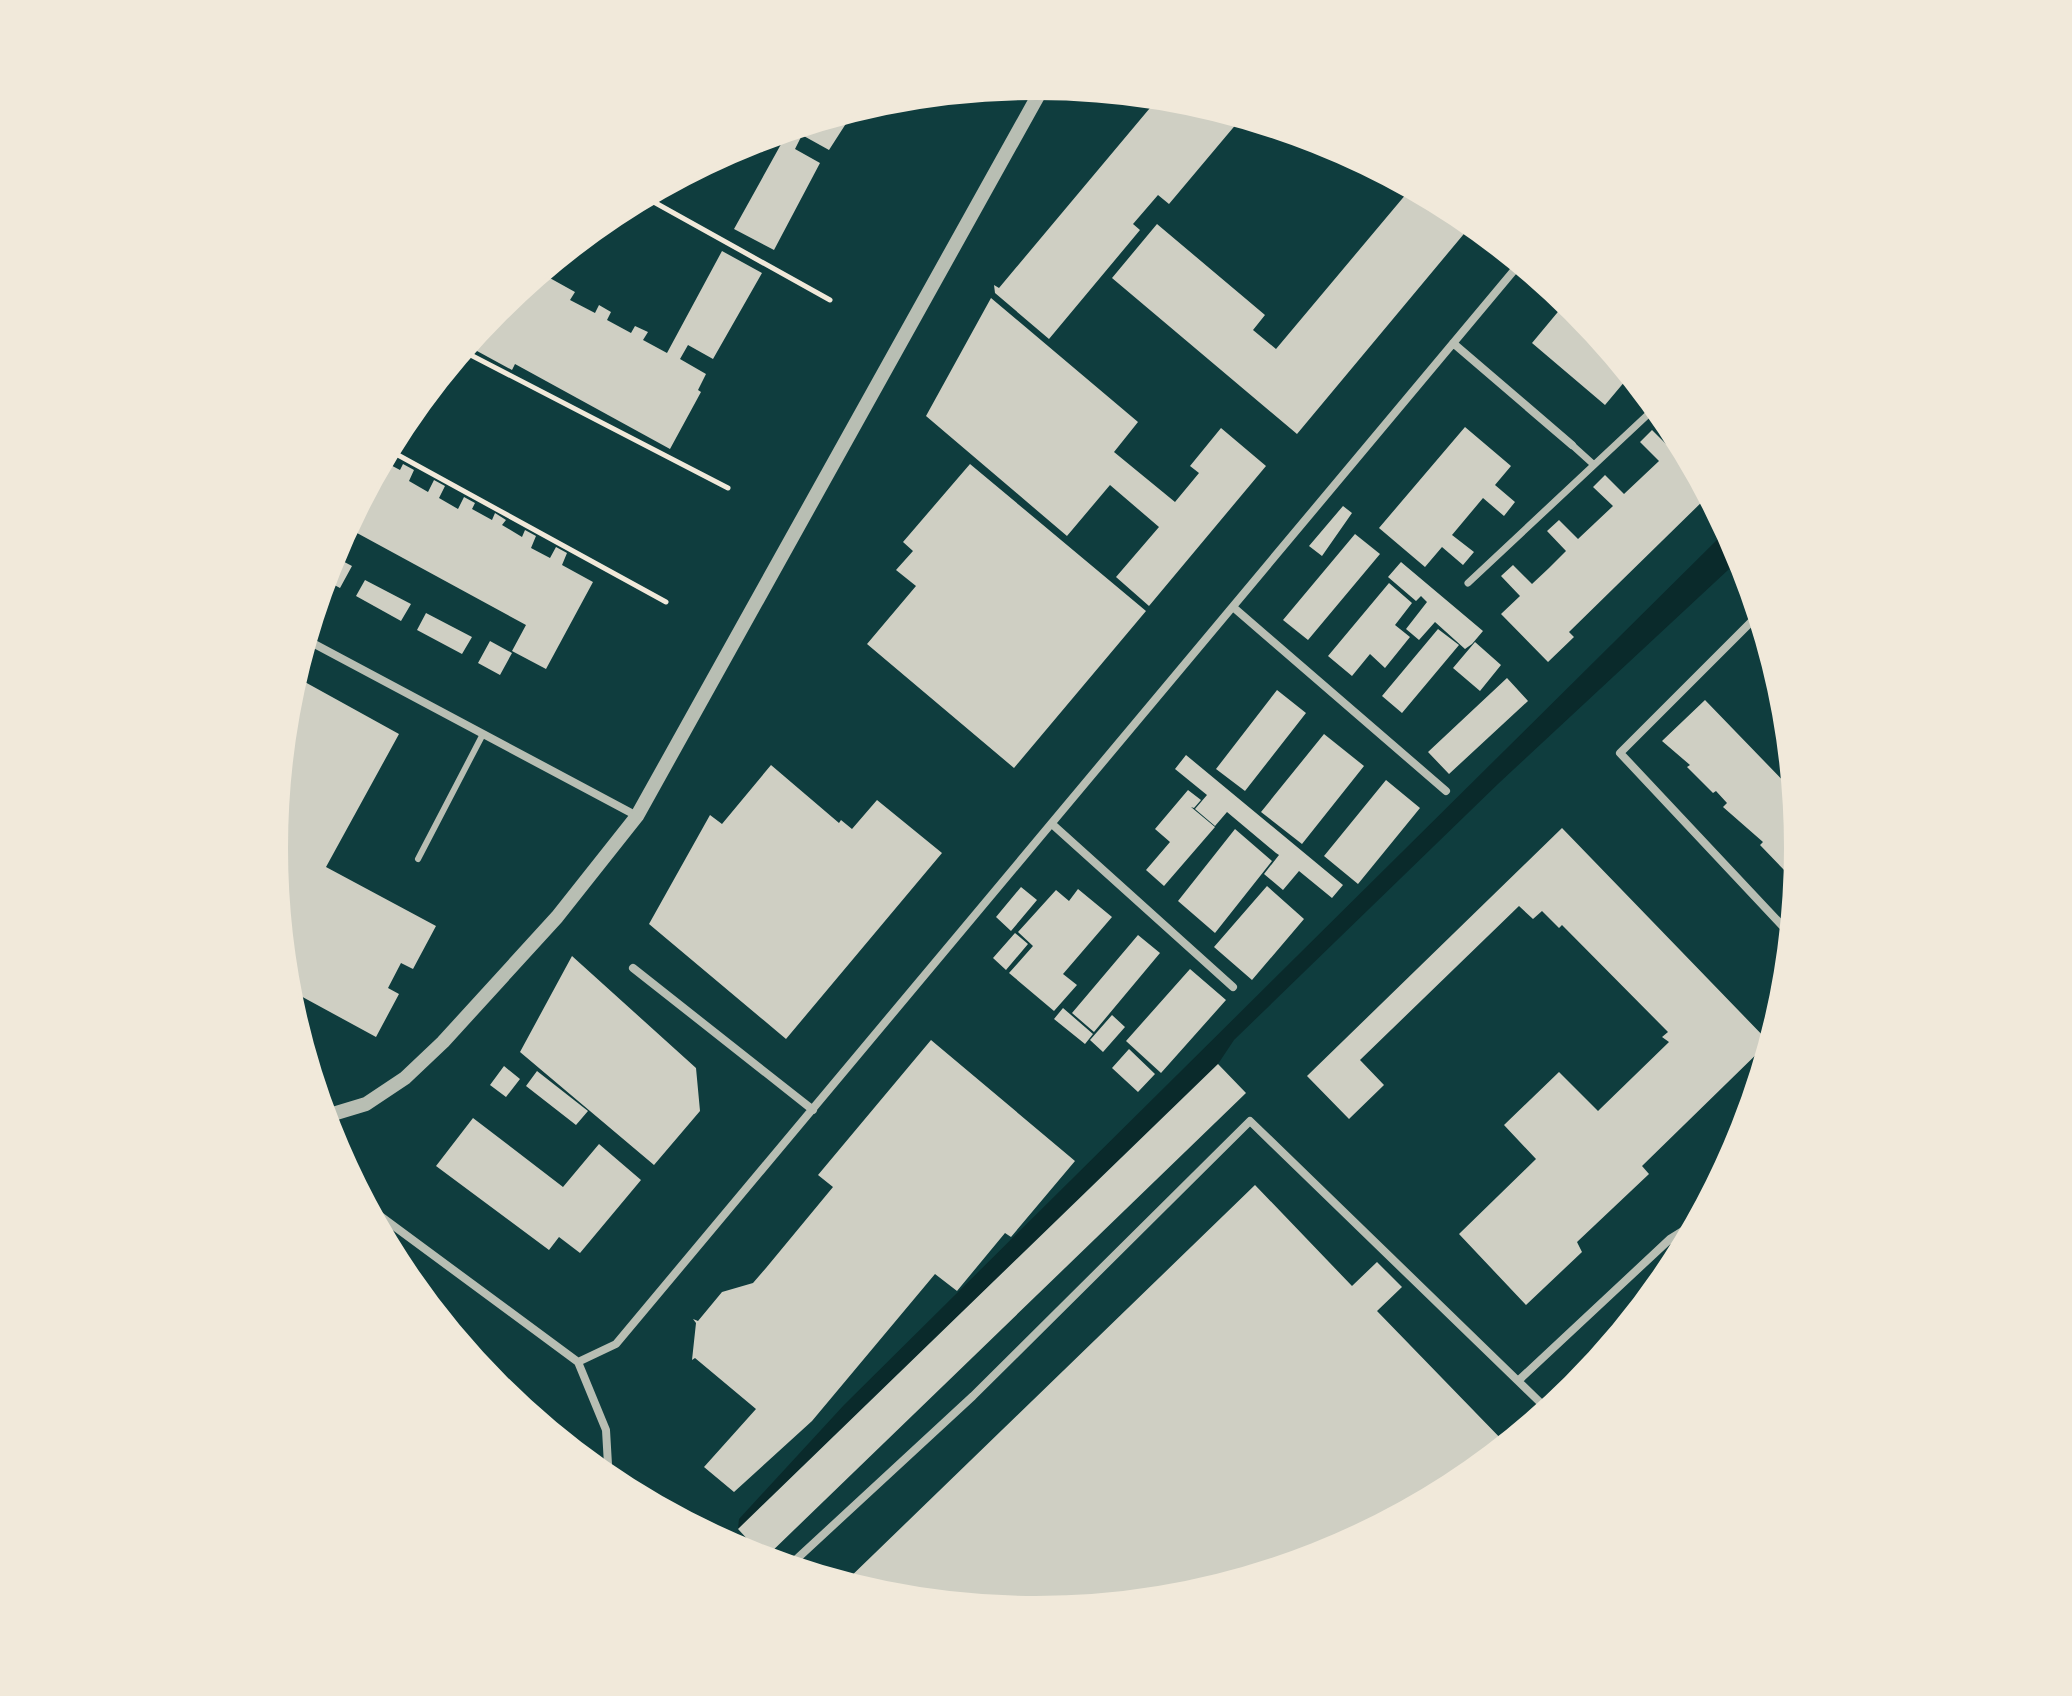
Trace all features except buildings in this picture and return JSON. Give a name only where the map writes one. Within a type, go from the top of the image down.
[{"type":"street","points":[[335,1113],[366,1104],[405,1078],[443,1042],[557,917],[637,816],[1037,98]]},
{"type":"street","points":[[578,1362],[616,1344],[1514,270]]},
{"type":"street","points":[[1453,343],[1593,464]]},
{"type":"street","points":[[1468,583],[1648,414]]},
{"type":"street","points":[[1233,607],[1446,791]]},
{"type":"street","points":[[1751,622],[1620,753],[1782,925]]},
{"type":"street","points":[[315,644],[637,816]]},
{"type":"street","points":[[1052,824],[1233,987]]},
{"type":"street","points":[[633,968],[813,1110]]},
{"type":"street","points":[[797,1559],[973,1396],[1250,1121],[1540,1403]]},
{"type":"street","points":[[384,1218],[578,1362],[606,1430],[608,1464]]},
{"type":"street","points":[[1518,1381],[1680,1233]]},
{"type":"lane","points":[[418,859],[482,736]]},
{"type":"lane","points":[[1670,1239],[1674,1243]]},
{"type":"path","points":[[654,202],[830,300]]},
{"type":"path","points":[[470,355],[728,488]]},
{"type":"path","points":[[397,455],[666,602]]},
{"type":"water","points":[[1719,538],[1731,567],[1499,783],[1234,1040],[1218,1064],[738,1529],[739,1519],[844,1405]]}]
